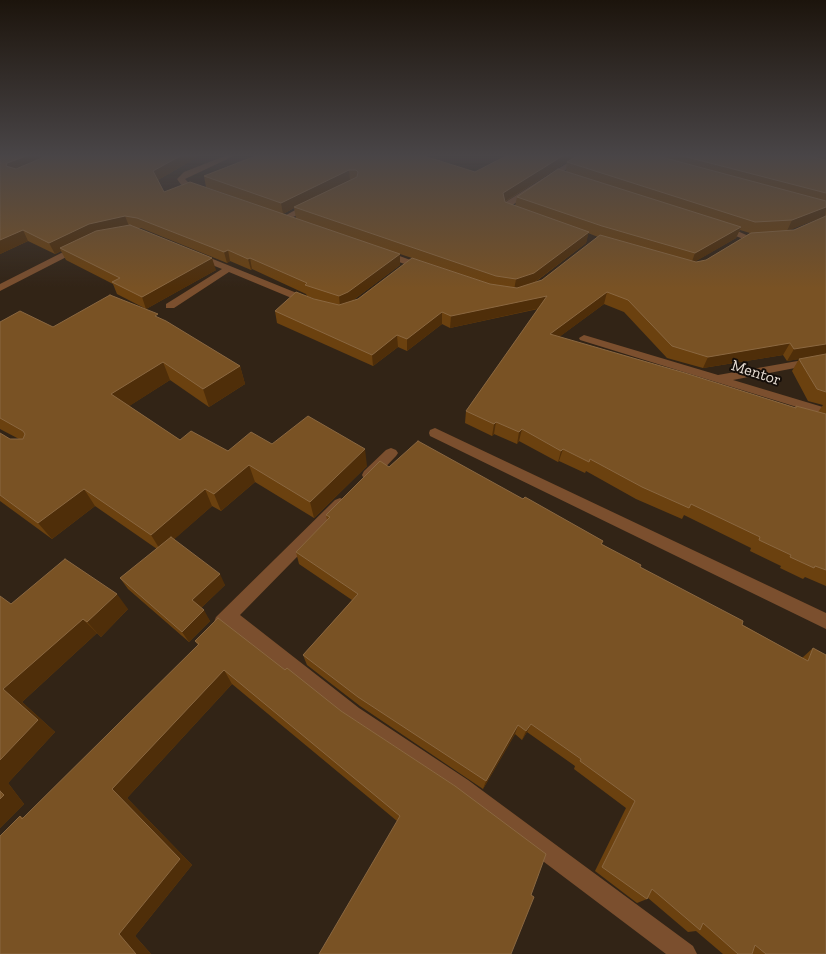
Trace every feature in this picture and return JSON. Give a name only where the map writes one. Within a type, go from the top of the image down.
[{"type":"street","points":[[515,200],[507,205],[507,209],[530,218]]},
{"type":"street","points":[[283,219],[318,202]]},
{"type":"street","points":[[712,224],[749,238],[760,238]]},
{"type":"street","points":[[736,244],[749,238]]},
{"type":"street","points":[[0,288],[89,242]]},
{"type":"street","points":[[375,250],[408,266],[429,270]]},
{"type":"street","points":[[192,254],[320,306]]},
{"type":"street","points":[[170,306],[228,269]]},
{"type":"street","points":[[584,338],[718,378]]},
{"type":"street","name":"Mentor","points":[[718,378],[826,359]]},
{"type":"street","name":"Mentor","points":[[718,378],[826,412]]},
{"type":"street","points":[[435,433],[826,621]]},
{"type":"street","points":[[207,637],[391,452]]},
{"type":"street","points":[[228,616],[352,714],[461,787],[685,954]]},
{"type":"building","points":[[0,200],[241,200],[400,254],[348,292],[339,296],[305,285],[307,283],[250,258],[248,259],[228,250],[224,252],[137,218],[125,216],[89,224],[49,243],[23,230],[0,240]]},
{"type":"building","points":[[271,200],[288,200],[281,203]]},
{"type":"building","points":[[310,200],[504,200],[505,202],[589,232],[534,273],[516,279],[496,276],[294,207]]},
{"type":"building","points":[[524,200],[654,200],[741,227],[695,253],[602,226]]},
{"type":"building","points":[[685,200],[826,201],[826,207],[792,220],[755,222]]},
{"type":"building","points":[[826,216],[826,344],[794,349],[790,343],[708,357],[672,346],[628,300],[607,292],[550,334],[685,373],[796,408],[796,406],[826,414],[826,570],[815,566],[814,568],[790,557],[791,555],[759,540],[760,537],[691,504],[689,508],[642,487],[590,459],[589,462],[563,449],[561,451],[522,429],[519,432],[496,422],[494,424],[466,411],[547,296],[451,316],[442,312],[407,339],[397,335],[372,355],[275,311],[296,292],[339,305],[358,299],[412,258],[490,284],[517,288],[542,280],[600,235],[696,262],[706,260],[751,233],[794,230]]},
{"type":"building","points":[[130,225],[212,258],[142,297],[112,282],[120,278],[60,248],[96,231]]},
{"type":"building","points":[[110,295],[158,314],[155,316],[240,366],[203,389],[163,362],[111,394],[180,440],[191,431],[228,451],[251,432],[272,444],[308,416],[365,449],[310,502],[249,465],[214,494],[205,489],[151,535],[84,489],[38,523],[0,495],[0,433],[10,439],[23,439],[25,434],[0,418],[0,322],[20,311],[53,327]]},
{"type":"building","points":[[826,354],[826,392],[817,389],[799,359]]},
{"type":"building","points":[[418,441],[523,499],[525,497],[603,541],[601,544],[641,565],[640,567],[743,621],[742,625],[808,661],[813,648],[826,655],[826,954],[766,954],[755,945],[752,954],[738,954],[703,923],[700,930],[652,889],[647,899],[602,867],[635,801],[580,761],[581,759],[531,724],[526,731],[518,725],[486,781],[358,697],[303,655],[358,594],[296,552],[330,517],[326,515],[380,461],[389,467]]},
{"type":"building","points":[[171,537],[220,574],[192,600],[204,610],[182,632],[120,578]]},
{"type":"building","points":[[65,559],[117,594],[87,622],[83,619],[3,689],[38,720],[0,760],[0,596],[11,604]]},
{"type":"building","points":[[218,618],[285,670],[287,668],[341,711],[455,786],[546,854],[531,895],[534,897],[511,954],[319,954],[400,816],[224,670],[112,789],[180,859],[119,934],[136,954],[0,954],[0,836],[20,816],[22,819],[199,644],[195,641]]},
{"type":"building","points":[[0,791],[4,795],[0,799]]}]
